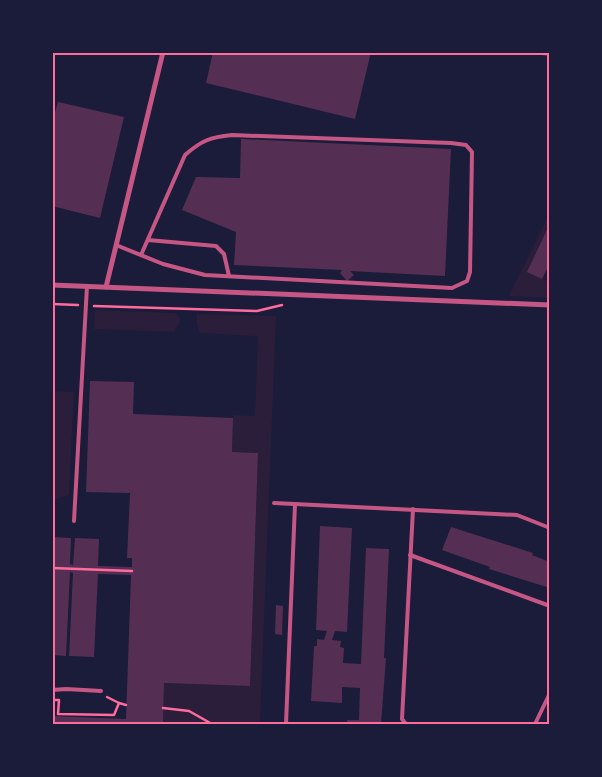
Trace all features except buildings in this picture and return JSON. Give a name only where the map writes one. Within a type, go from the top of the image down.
[{"type":"street","points":[[106,287],[163,52]]},
{"type":"street","points":[[52,285],[550,305]]},
{"type":"lane","points":[[116,245],[163,264],[205,275],[452,288],[462,285],[467,281],[470,272],[472,152],[466,145],[451,143],[232,135],[215,136],[197,144],[185,156],[142,255]]},
{"type":"lane","points":[[148,240],[216,246],[224,254],[229,276]]},
{"type":"lane","points":[[74,521],[87,286]]},
{"type":"lane","points":[[274,503],[517,515],[550,528]]},
{"type":"lane","points":[[286,724],[295,504]]},
{"type":"lane","points":[[406,724],[402,719],[413,509]]},
{"type":"lane","points":[[410,555],[550,606]]},
{"type":"lane","points":[[52,690],[101,691]]},
{"type":"lane","points":[[535,724],[550,692]]},
{"type":"path","points":[[52,304],[257,311],[284,304]]},
{"type":"path","points":[[52,568],[132,571]]},
{"type":"path","points":[[101,691],[108,698],[126,705]]},
{"type":"path","points":[[52,700],[59,700],[58,714],[114,715],[119,703]]},
{"type":"path","points":[[164,708],[189,712],[212,724]]},
{"type":"shaded area","points":[[549,214],[549,223],[528,272],[549,282],[549,298],[509,296]]},
{"type":"shaded area","points":[[95,310],[175,313],[180,318],[174,332],[94,329]]},
{"type":"shaded area","points":[[197,314],[276,316],[260,724],[163,724],[164,683],[250,686],[258,454],[232,452],[233,415],[255,416],[258,336],[200,333],[197,325]]},
{"type":"shaded area","points":[[53,391],[74,392],[69,495],[53,500]]}]
